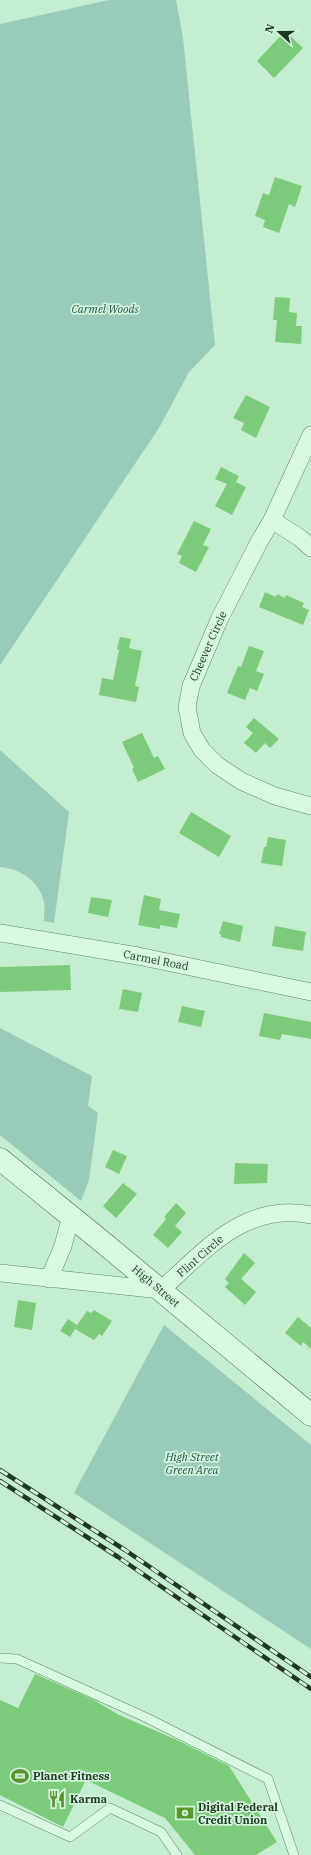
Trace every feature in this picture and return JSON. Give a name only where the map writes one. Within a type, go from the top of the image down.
[{"type":"main road","name":"High Street","points":[[0,1159],[311,1415]]},
{"type":"street","name":"Cheever Circle","points":[[311,434],[272,520],[259,542],[210,639],[190,686],[187,707],[192,734],[202,750],[218,765],[241,781],[275,796],[311,806]]},
{"type":"street","points":[[272,520],[300,538],[311,548]]},
{"type":"street","name":"Carmel Road","points":[[0,934],[138,956],[311,992]]},
{"type":"street","name":"Flint Circle","points":[[161,1290],[212,1243],[239,1226],[262,1216],[287,1212],[311,1216]]},
{"type":"street","points":[[49,1279],[63,1246],[71,1216]]},
{"type":"street","points":[[0,1273],[161,1290]]},
{"type":"lane","points":[[0,1658],[16,1659],[147,1718],[268,1779],[294,1855]]},
{"type":"lane","points":[[0,1805],[70,1837],[110,1808],[161,1832],[177,1855]]},
{"type":"green space","name":"Carmel Woods","points":[[109,0],[176,0],[183,38],[215,345],[189,372],[159,428],[0,665],[0,24]]},
{"type":"green space","points":[[0,750],[69,812],[54,923],[44,921],[44,902],[42,895],[34,882],[22,873],[0,867]]},
{"type":"green space","points":[[0,1028],[92,1076],[88,1106],[98,1113],[89,1180],[81,1201],[0,1135]]},
{"type":"green space","name":"High Street Green Area","points":[[164,1325],[311,1445],[311,1649],[74,1493]]},
{"type":"building","points":[[285,31],[303,48],[274,78],[257,61]]},
{"type":"building","points":[[275,177],[302,186],[295,207],[289,204],[279,233],[263,227],[265,220],[255,216],[263,193],[269,195]]},
{"type":"building","points":[[275,297],[290,298],[289,312],[297,313],[296,326],[302,326],[301,344],[275,342],[277,320],[273,320]]},
{"type":"building","points":[[246,395],[270,407],[256,438],[241,430],[244,423],[233,418]]},
{"type":"building","points":[[221,467],[239,476],[236,482],[246,487],[232,515],[215,506],[227,484],[215,479]]},
{"type":"building","points":[[194,521],[211,529],[203,545],[209,547],[196,572],[179,563],[182,556],[177,554]]},
{"type":"building","points":[[265,592],[276,597],[277,594],[285,598],[286,595],[304,603],[302,607],[309,610],[303,625],[259,607]]},
{"type":"building","points":[[120,637],[131,639],[129,648],[142,651],[135,686],[139,687],[136,702],[99,695],[102,678],[113,680]]},
{"type":"building","points":[[249,646],[264,651],[256,671],[264,674],[257,691],[250,688],[245,700],[227,693],[238,666],[241,667]]},
{"type":"building","points":[[254,718],[279,739],[270,748],[265,743],[256,753],[244,743],[253,733],[246,727]]},
{"type":"building","points":[[142,733],[154,758],[158,756],[165,769],[138,782],[132,769],[134,768],[122,742]]},
{"type":"building","points":[[191,812],[231,836],[219,857],[179,833]]},
{"type":"building","points":[[268,837],[286,840],[282,866],[261,863],[264,847],[266,847]]},
{"type":"building","points":[[144,895],[161,899],[159,910],[180,914],[177,928],[160,925],[160,929],[138,925]]},
{"type":"building","points":[[91,897],[112,900],[108,917],[88,913]]},
{"type":"building","points":[[223,921],[243,926],[240,942],[221,937],[221,934],[219,934]]},
{"type":"building","points":[[275,926],[306,932],[303,951],[272,946]]},
{"type":"building","points":[[70,965],[71,990],[0,992],[0,967]]},
{"type":"building","points":[[123,989],[142,993],[138,1012],[119,1009]]},
{"type":"building","points":[[182,1006],[205,1011],[201,1027],[178,1022]]},
{"type":"building","points":[[264,1013],[311,1022],[311,1039],[282,1034],[280,1040],[259,1036]]},
{"type":"building","points":[[113,1150],[127,1156],[119,1174],[105,1167]]},
{"type":"building","points":[[235,1163],[268,1164],[267,1183],[234,1184]]},
{"type":"building","points":[[123,1183],[137,1194],[116,1218],[103,1206]]},
{"type":"building","points":[[176,1203],[186,1213],[175,1226],[182,1232],[168,1248],[153,1235],[166,1219],[164,1217]]},
{"type":"building","points":[[244,1253],[255,1263],[241,1279],[256,1292],[245,1305],[225,1287],[229,1283],[225,1279]]},
{"type":"building","points":[[18,1300],[36,1303],[32,1330],[14,1327]]},
{"type":"building","points":[[94,1310],[112,1321],[102,1336],[99,1334],[94,1340],[75,1329],[70,1337],[60,1331],[68,1319],[77,1325],[87,1311],[91,1313]]},
{"type":"building","points":[[298,1317],[311,1328],[311,1349],[303,1342],[301,1346],[285,1333]]},
{"type":"building","points":[[35,1674],[92,1699],[119,1715],[175,1739],[229,1766],[277,1842],[256,1855],[195,1855],[165,1818],[86,1780],[63,1827],[0,1795],[0,1700],[18,1708]]},
{"type":"railway","points":[[0,1470],[125,1550],[311,1677]]},
{"type":"railway","points":[[0,1481],[118,1557],[311,1689]]},
{"type":"place","name":"Planet Fitness","points":[[20,1776]]},
{"type":"place","name":"Karma","points":[[57,1799]]},
{"type":"place","name":"Digital Federal Credit Union","points":[[185,1813]]}]
